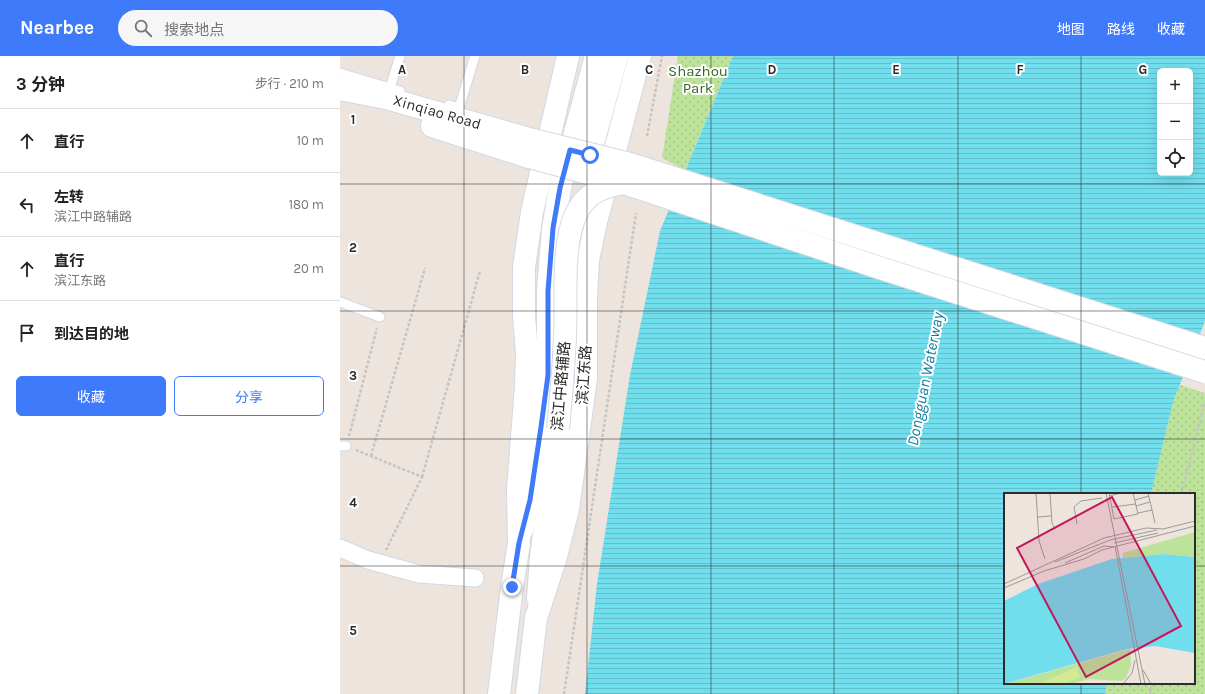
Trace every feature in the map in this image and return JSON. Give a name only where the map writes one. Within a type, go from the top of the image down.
[{"type":"main road","points":[[499,694],[519,543],[518,489],[527,354],[524,316],[524,267],[532,212],[568,56]]},
{"type":"main road","name":"滨江中路辅路","points":[[578,161],[596,56]]},
{"type":"main road","name":"滨江中路辅路","points":[[536,618],[550,428],[548,375],[548,291],[553,228],[560,188],[578,161],[617,56]]},
{"type":"main road","name":"滨江东路","points":[[527,694],[536,618],[555,560],[568,508],[586,378],[586,297],[588,260],[596,222],[640,56]]},
{"type":"main road","name":"Xinqiao Road","points":[[340,89],[386,98],[531,148]]},
{"type":"main road","name":"Xinqiao Road","points":[[340,103],[382,110],[531,148]]},
{"type":"main road","points":[[531,148],[578,161],[624,183],[874,266],[1205,372]]},
{"type":"main road","points":[[578,161],[630,164],[1205,348]]},
{"type":"main road","name":"滨江中路辅路","points":[[519,543],[564,378],[566,266],[570,233],[576,215],[584,202],[598,190],[608,185],[624,183]]},
{"type":"street","points":[[340,548],[368,560],[420,574],[475,578]]},
{"type":"lane","points":[[390,88],[400,56]]},
{"type":"lane","points":[[438,102],[459,108],[475,56]]},
{"type":"lane","points":[[340,73],[410,94]]},
{"type":"lane","points":[[340,302],[380,317]]},
{"type":"path","points":[[647,136],[662,56]]},
{"type":"path","points":[[564,694],[636,213]]},
{"type":"path","points":[[371,456],[425,268]]},
{"type":"path","points":[[385,552],[422,476],[480,271]]},
{"type":"path","points":[[380,317],[343,446],[422,476]]},
{"type":"path","points":[[1181,493],[1205,402]]},
{"type":"path","points":[[1150,694],[1152,684]]},
{"type":"green space","name":"Shazhou Park","points":[[678,56],[733,56],[685,170],[662,158]]},
{"type":"green space","points":[[1180,385],[1205,393],[1205,694],[1105,694],[1107,684],[1195,684],[1195,493],[1151,493],[1173,402]]},
{"type":"water","name":"Dongguan Waterway","points":[[733,56],[1205,56],[1205,321],[1173,402],[1151,493],[1004,493],[1004,684],[1107,684],[1105,694],[585,694],[597,584],[630,375],[660,231]]},
{"type":"route","points":[[512,587],[519,543],[530,500],[548,375],[548,291],[553,228],[560,188],[570,150],[590,155]]}]
